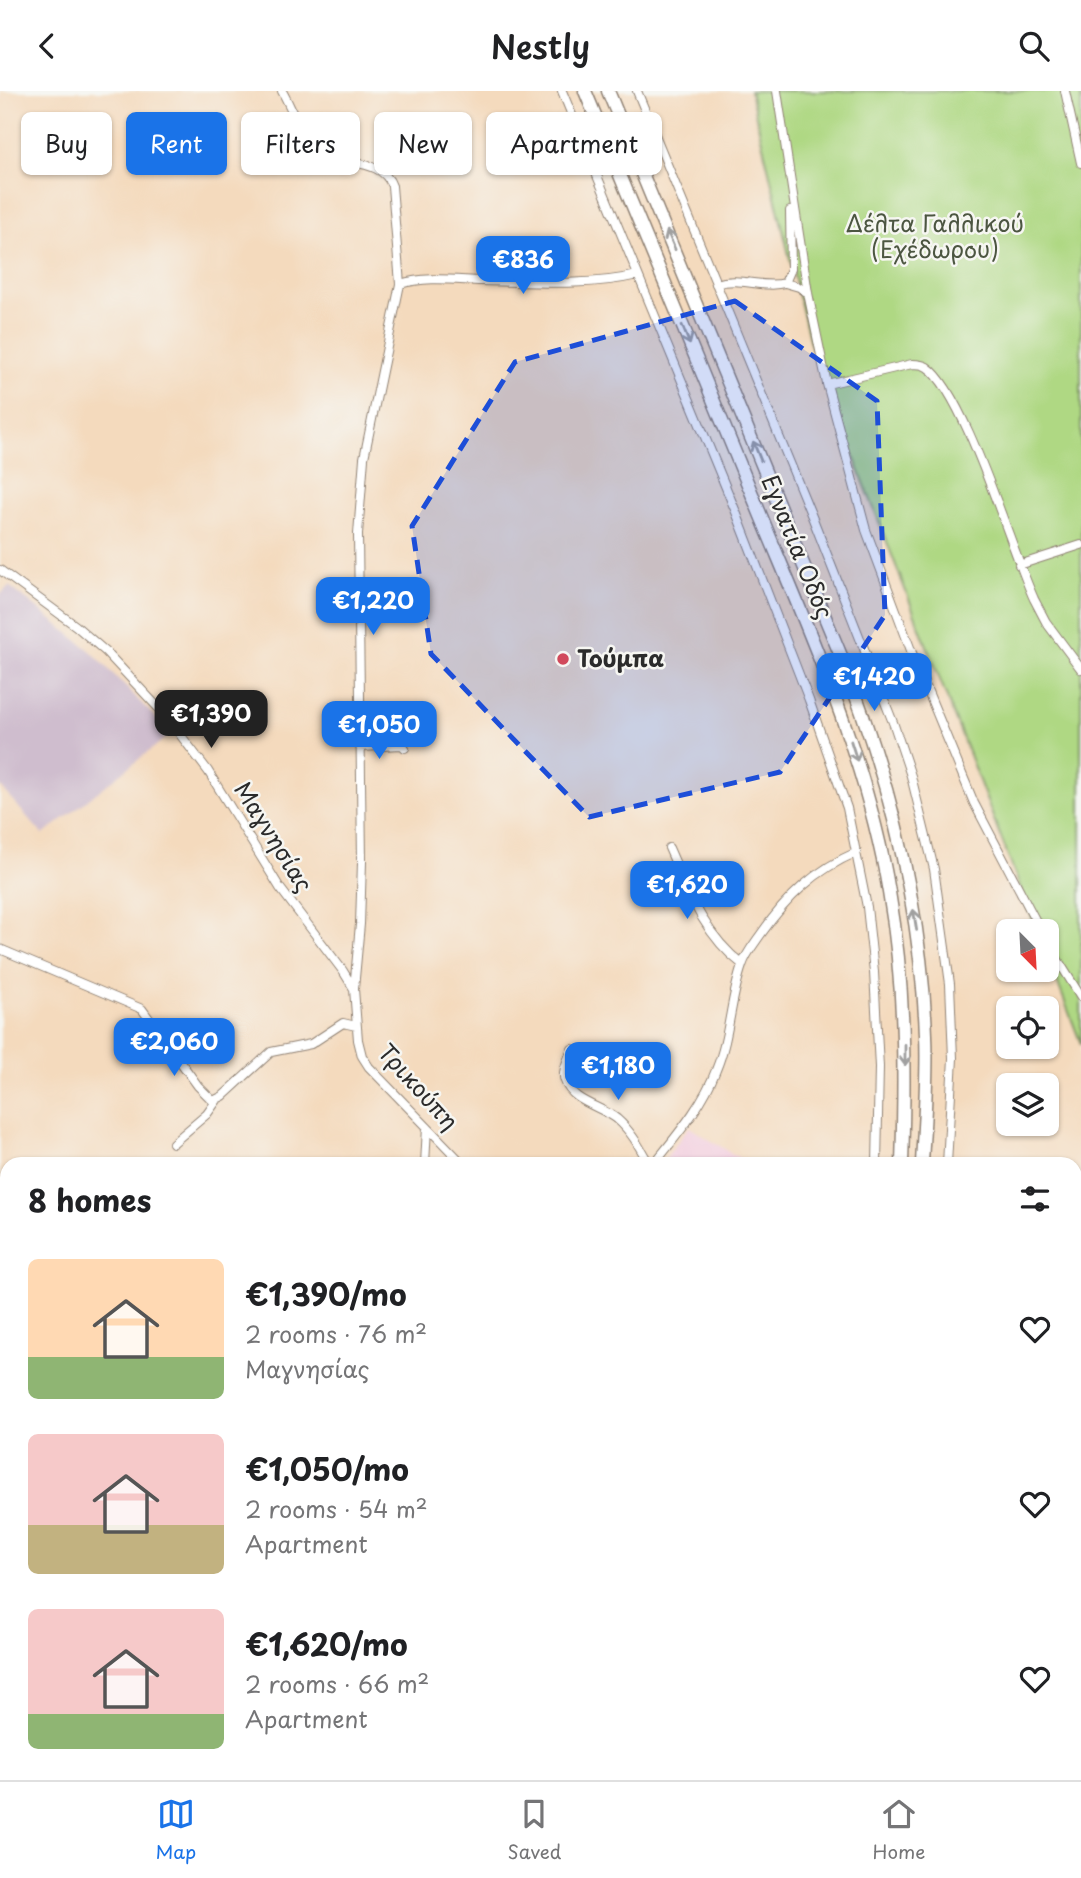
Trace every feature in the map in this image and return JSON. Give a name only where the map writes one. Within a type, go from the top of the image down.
[{"type":"highway","name":"Εγνατία Οδός","points":[[585,91],[822,662],[862,778],[889,890],[902,987],[905,1038],[902,1157]]},
{"type":"highway","name":"Εγνατία Οδός","points":[[608,91],[841,656],[866,720],[882,772],[911,892],[923,988],[926,1089],[922,1157]]},
{"type":"street","name":"Τρικούπη","points":[[282,91],[304,134],[318,151],[386,174],[390,180],[397,222],[400,285],[366,445],[358,534],[362,862],[354,989],[356,1026],[359,1047],[369,1067],[453,1157]]},
{"type":"street","points":[[562,91],[736,512],[809,700],[846,808],[867,907],[879,1067],[877,1157]]},
{"type":"street","points":[[637,91],[808,507],[894,725],[925,827],[941,910],[950,984],[953,1058],[947,1157]]},
{"type":"street","points":[[777,91],[808,293],[827,384],[866,530],[912,653],[974,803],[1035,919]]},
{"type":"street","points":[[1065,91],[1081,163]]},
{"type":"street","points":[[785,283],[791,269],[789,176]]},
{"type":"street","points":[[400,285],[423,280],[450,279],[576,283],[638,275]]},
{"type":"street","points":[[716,284],[736,280],[768,285],[785,283],[808,293]]},
{"type":"street","points":[[827,384],[900,365],[921,364],[928,368],[955,404],[988,479],[1019,565],[1046,622],[1081,670]]},
{"type":"street","points":[[1019,565],[1081,545]]},
{"type":"street","name":"Μαγνησίας","points":[[0,569],[106,652],[166,716],[208,771],[281,888],[354,989]]},
{"type":"street","points":[[360,747],[401,745],[405,748]]},
{"type":"street","points":[[669,848],[713,937],[742,964]]},
{"type":"street","points":[[658,1157],[696,1108],[715,1073],[723,1053],[742,964],[778,910],[805,882],[821,870],[857,852]]},
{"type":"street","points":[[0,949],[142,1009],[198,1086],[210,1100],[217,1100]]},
{"type":"street","points":[[1059,962],[1081,997]]},
{"type":"street","points":[[173,1143],[207,1114],[217,1100],[276,1050],[311,1044],[343,1023],[356,1026]]},
{"type":"street","points":[[572,1049],[564,1074],[568,1087],[579,1098],[606,1111],[624,1126],[647,1157]]},
{"type":"street","points":[[425,1157],[427,1127]]},
{"type":"highlighted area","points":[[735,301],[877,401],[885,615],[780,772],[589,817],[431,654],[412,526],[515,362]]},
{"type":"shaded area","points":[[9,586],[92,652],[171,734],[43,835],[0,786],[0,595]]},
{"type":"shaded area","points":[[689,1127],[738,1157],[666,1157]]},
{"type":"green space","name":"Δέλτα Γαλλικού (Εχέδωρου)","points":[[750,91],[1081,91],[1081,1044],[1057,982],[1059,919],[1032,919],[810,343]]},
{"type":"place","name":"Τούμπα","points":[[563,659]]}]
